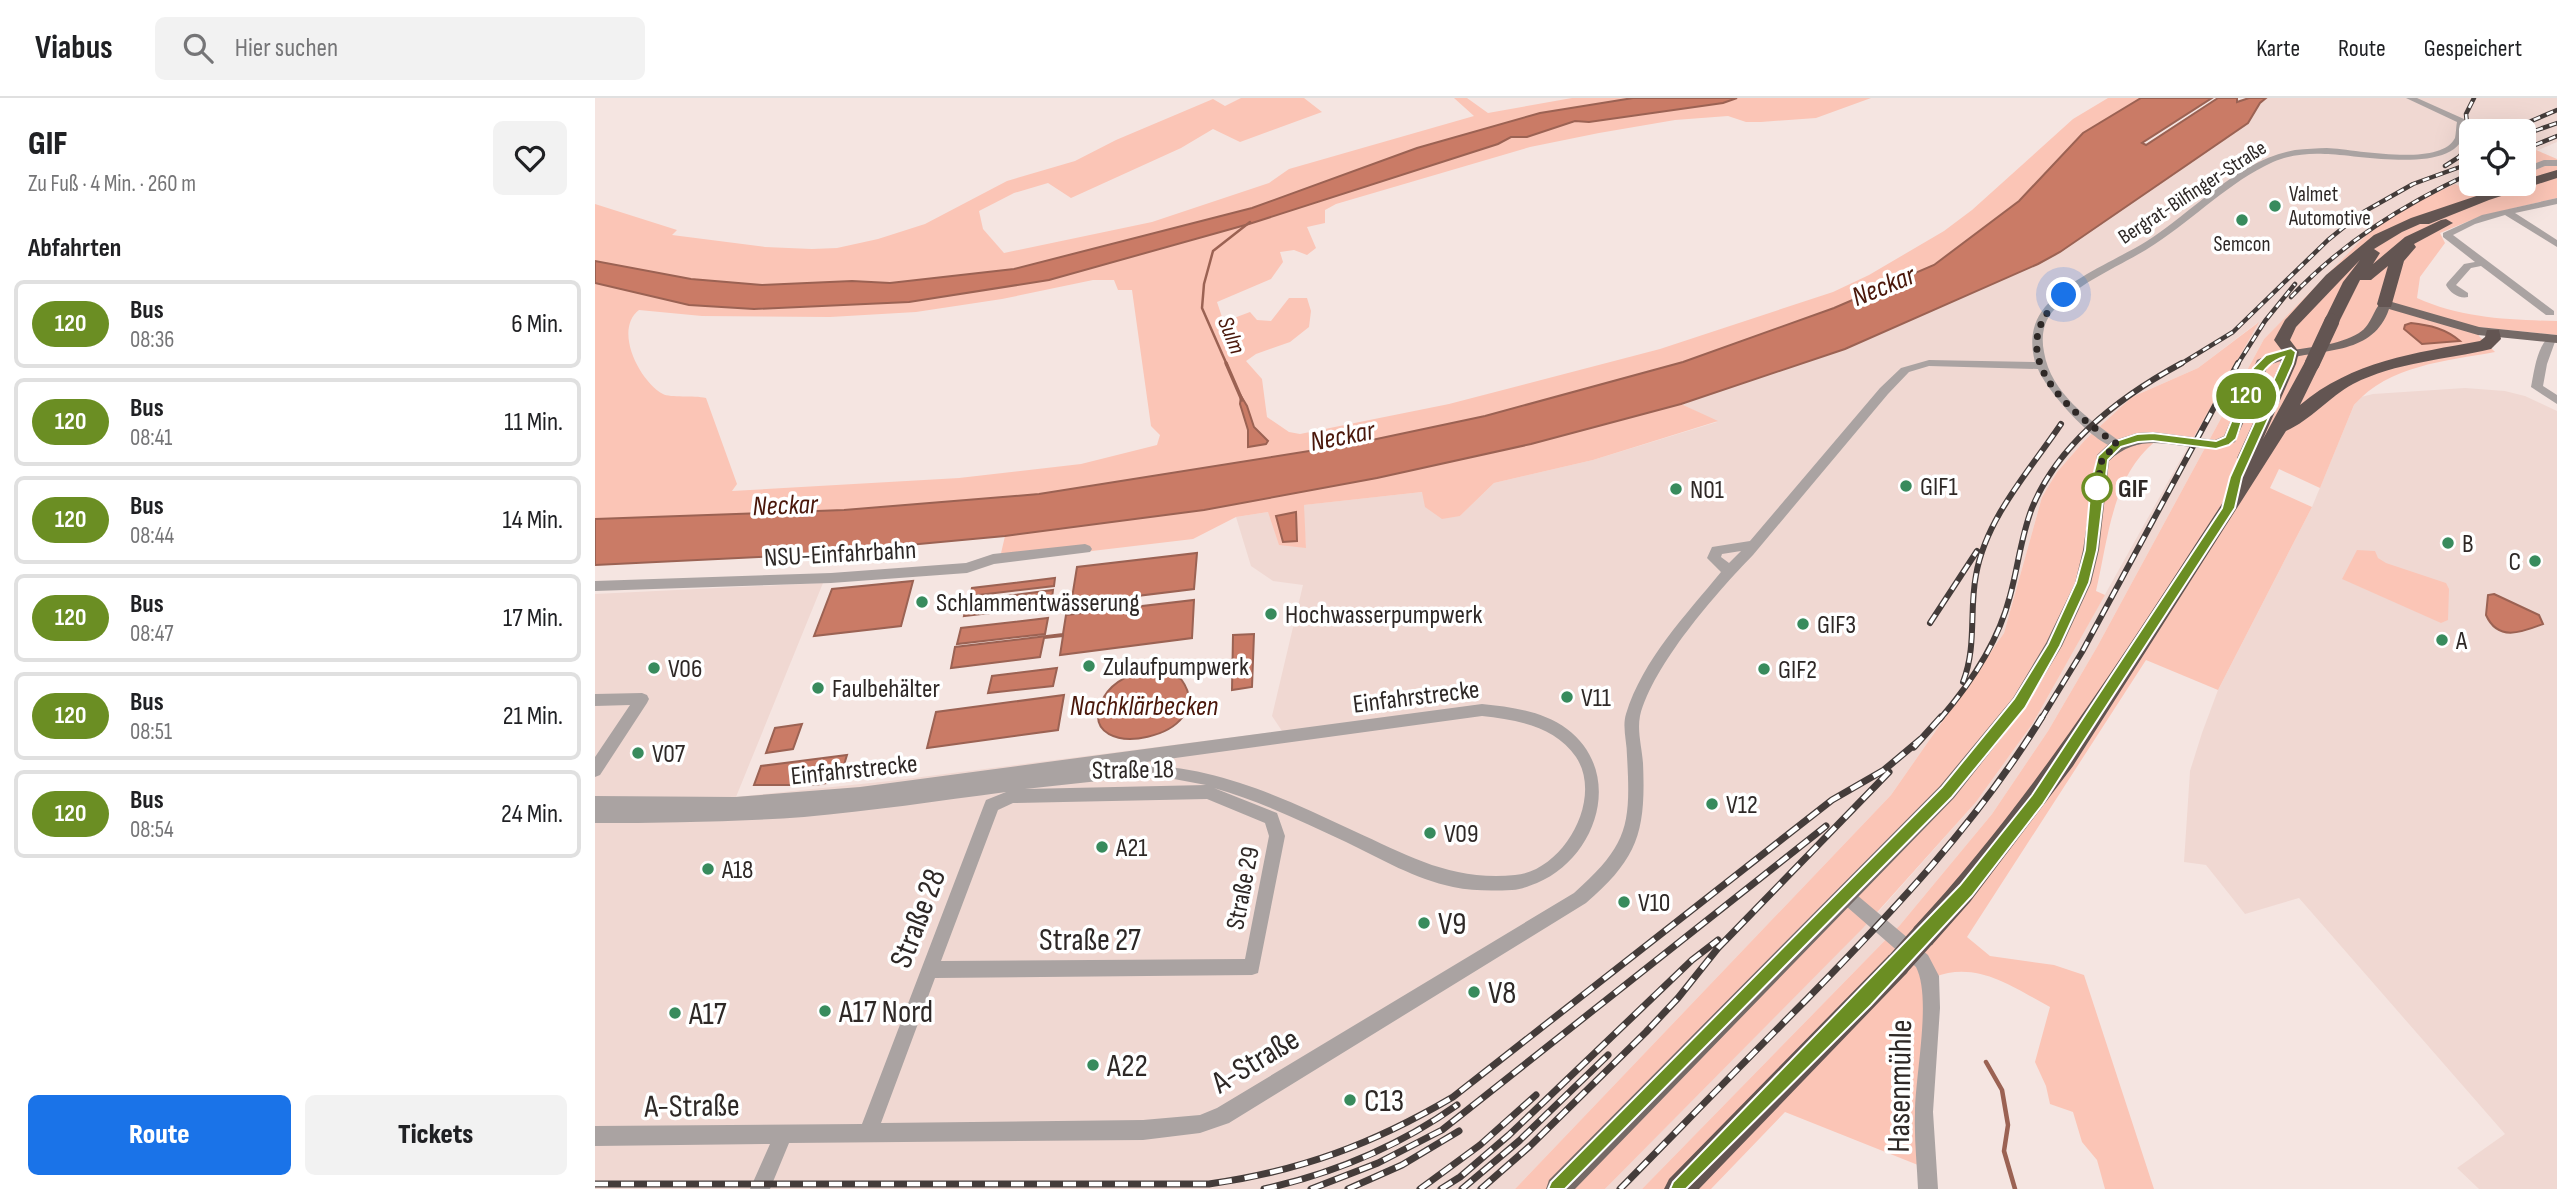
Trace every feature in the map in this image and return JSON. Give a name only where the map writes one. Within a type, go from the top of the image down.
[{"type":"highway","points":[[2228,508],[2236,477],[2288,364],[2291,352],[2282,341],[2286,329],[2353,257],[2369,244],[2417,219],[2436,216],[2557,174]]},
{"type":"highway","points":[[2346,295],[2388,256],[2410,240],[2464,215],[2557,183]]},
{"type":"highway","points":[[1679,1189],[1966,891],[2037,800],[2277,429],[2361,267],[2376,250],[2436,216]]},
{"type":"highway","points":[[2385,304],[2397,260],[2423,234]]},
{"type":"highway","points":[[2277,429],[2293,421],[2329,390],[2353,377],[2414,357],[2485,345],[2493,339],[2493,333]]},
{"type":"main road","points":[[2377,324],[2385,304],[2449,324]]},
{"type":"main road","points":[[1558,1189],[1947,792],[2019,704],[2053,646],[2083,583],[2091,550],[2102,459],[2117,444],[2153,437],[2216,445],[2225,442],[2230,439],[2257,370],[2270,358],[2354,341],[2377,324],[2399,315],[2413,315],[2493,333],[2554,339]]},
{"type":"street","name":"Bergrat-Bilfinger-Straße","points":[[2040,366],[2037,333],[2050,308],[2071,291],[2152,242],[2259,166],[2285,155],[2303,152],[2422,157],[2445,152],[2457,143],[2462,133],[2462,121],[2410,98]]},
{"type":"street","points":[[2536,166],[2557,163]]},
{"type":"street","points":[[2550,313],[2446,235],[2455,229],[2507,212],[2557,201]]},
{"type":"street","points":[[2507,212],[2557,244]]},
{"type":"street","points":[[2464,295],[2451,285],[2468,266],[2483,263]]},
{"type":"street","points":[[2554,339],[2541,365],[2537,387],[2557,400]]},
{"type":"street","name":"A-Straße","points":[[595,1136],[1143,1130],[1200,1124],[1222,1116],[1580,898],[1611,872],[1635,826],[1638,802],[1633,719],[1645,682],[1729,570],[1905,370],[1929,363],[2040,366]]},
{"type":"street","points":[[2040,366],[2068,407],[2117,444]]},
{"type":"street","points":[[1729,570],[1714,558],[1717,550],[1753,544]]},
{"type":"street","name":"NSU-Einfahrbahn","points":[[595,586],[831,578],[967,568],[993,559],[1085,549]]},
{"type":"street","points":[[595,700],[642,699],[595,770]]},
{"type":"street","name":"Einfahrstrecke","points":[[595,803],[735,804],[860,794],[1482,710],[1534,719],[1563,734],[1584,755],[1593,783],[1592,807],[1582,832],[1563,860],[1520,882],[1472,884],[1418,871],[1351,838],[1226,784],[1188,775],[1145,771],[989,786],[786,813],[595,816]]},
{"type":"street","name":"Straße 18","points":[[992,805],[1012,796],[1208,792],[1271,818]]},
{"type":"street","name":"Straße 28","points":[[868,1132],[992,805]]},
{"type":"street","name":"Straße 29","points":[[1252,967],[1277,836],[1271,818]]},
{"type":"street","name":"Hasenmühle","points":[[1845,895],[1922,961],[1930,976],[1931,1008],[1924,1112],[1928,1189]]},
{"type":"street","name":"Straße 27","points":[[928,970],[1252,967]]},
{"type":"street","points":[[760,1189],[784,1133]]},
{"type":"shaded area","points":[[1241,98],[1304,98],[1322,112],[1240,142],[1213,129],[1181,148],[1071,198],[1048,183],[1014,193],[979,211],[983,229],[1004,253],[1152,222],[1269,183],[1289,169],[1474,116],[1454,98],[1467,98],[1488,113],[1572,98],[1633,98],[1540,113],[1417,148],[1252,208],[1014,269],[890,283],[852,281],[762,285],[691,279],[595,261],[595,204],[677,230],[672,235],[765,247],[837,248],[878,239],[925,224],[1007,181],[1075,161],[1116,140],[1213,99],[1225,106]]},
{"type":"shaded area","points":[[1737,98],[1871,98],[1816,118],[1746,122],[1728,116],[1675,120],[1599,133],[1530,147],[1336,204],[1325,210],[1325,223],[1307,227],[1316,248],[1307,255],[1294,250],[1280,252],[1283,262],[1271,279],[1217,302],[1224,323],[1231,325],[1234,318],[1250,312],[1257,320],[1271,321],[1289,298],[1307,298],[1311,311],[1309,327],[1290,342],[1256,354],[1246,361],[1262,379],[1267,417],[1289,432],[1300,434],[1449,404],[1660,349],[1833,292],[1869,275],[1944,231],[1972,210],[2073,119],[2108,98],[2141,98],[2083,133],[2019,201],[1934,265],[1834,308],[1683,362],[1485,416],[1353,444],[1039,494],[844,510],[595,519],[595,283],[689,305],[754,309],[909,302],[1249,224],[1498,144],[1511,137],[1527,137],[1575,121],[1590,122],[1723,103]],"holes":[[[1093,280],[1114,280],[1118,290],[1132,290],[1151,426],[1160,435],[1157,445],[1081,464],[959,478],[732,491],[737,484],[706,398],[666,395],[654,388],[638,367],[629,342],[632,319],[639,310],[702,316],[830,317],[916,312],[1002,299]]]},
{"type":"shaded area","points":[[2266,98],[2557,98],[2557,142],[2536,151],[2536,119],[2459,119],[2459,196],[2466,196],[2376,225],[2264,339],[2097,647],[2048,731],[1992,814],[1900,925],[1642,1189],[1605,1189],[1880,910],[1976,802],[2033,723],[2257,323],[2198,368],[2134,396],[2085,440],[2057,472],[2042,497],[2004,633],[1891,795],[1515,1189],[595,1189],[595,594],[823,583],[736,797],[890,781],[1282,731],[1272,716],[1303,585],[1273,581],[1251,566],[1236,517],[1268,512],[1306,548],[1303,505],[1422,492],[1460,516],[1494,483],[1593,460],[1717,422],[1681,404],[1845,349],[2038,264],[2060,252],[2248,123],[2260,102]]},
{"type":"shaded area","points":[[2536,150],[2557,159],[2557,198],[2481,216],[2440,233],[2445,243],[2420,277],[2417,298],[2468,314],[2503,319],[2557,321],[2557,335],[2478,327],[2479,336],[2495,352],[2438,362],[2401,373],[2384,381],[2354,405],[2320,488],[2279,469],[2270,488],[2312,507],[2218,690],[2146,660],[1967,937],[1990,956],[2054,965],[2084,975],[2154,1189],[2105,1189],[2097,1160],[2082,1142],[2073,1112],[2050,1104],[2046,1086],[2035,1062],[2050,1007],[1994,978],[1965,972],[1934,977],[1923,1167],[1785,1112],[1711,1189],[1642,1189],[1900,925],[1992,814],[2048,731],[2097,647],[2264,339],[2376,225],[2397,211],[2455,184],[2459,186],[2459,196],[2536,196]]},
{"type":"shaded area","points":[[2259,322],[2191,442],[2156,441],[2141,455],[2130,472],[2114,510],[2096,591],[2105,595],[2033,723],[1976,802],[1863,928],[1605,1189],[1515,1189],[1891,795],[2004,633],[2042,497],[2057,472],[2085,440],[2132,397],[2198,368]]},
{"type":"shaded area","points":[[2465,388],[2505,391],[2525,396],[2557,411],[2557,1189],[2479,1189],[2457,1168],[2505,1134],[2299,898],[2245,914],[2206,865],[2184,862],[2190,771],[2202,733],[2218,690],[2312,507],[2354,405],[2361,397],[2373,394]]},
{"type":"shaded area","points":[[1681,404],[1718,421],[1593,460],[1494,483],[1460,516],[1442,519],[1425,507],[1422,492],[1304,505],[1306,548],[1279,545],[1268,512],[1236,517],[1193,539],[999,562],[1005,536],[1204,510],[1377,478]]},
{"type":"shaded area","points":[[2357,550],[2375,551],[2378,558],[2386,563],[2446,583],[2449,589],[2448,620],[2441,623],[2342,579]]},
{"type":"water","points":[[1633,98],[1737,98],[1723,103],[1589,122],[1575,121],[1527,137],[1511,137],[1498,144],[1249,224],[1049,280],[909,302],[754,309],[689,305],[595,283],[595,261],[691,279],[762,285],[852,281],[890,283],[1014,269],[1252,208],[1417,148],[1540,113]]},
{"type":"water","points":[[2141,98],[2212,98],[2142,143],[2146,145],[2218,98],[2237,98],[2237,102],[2249,98],[2266,98],[2248,123],[2060,252],[2038,264],[1845,349],[1681,404],[1531,444],[1377,478],[1204,510],[1005,536],[801,555],[595,565],[595,519],[844,510],[1039,494],[1353,444],[1485,416],[1683,362],[1834,308],[1934,265],[2019,201],[2083,133]]},
{"type":"water","points":[[2411,323],[2437,328],[2460,341],[2422,344],[2404,329],[2405,325]]},
{"type":"water","points":[[1241,396],[1254,427],[1268,441],[1266,444],[1248,447],[1248,430],[1240,404]]},
{"type":"water","points":[[1296,512],[1297,541],[1283,542],[1276,516]]},
{"type":"water","points":[[1197,553],[1194,589],[1071,604],[1077,567]]},
{"type":"water","points":[[1055,578],[1054,586],[970,596],[972,588]]},
{"type":"water","points":[[913,581],[901,626],[814,636],[832,589]]},
{"type":"water","points":[[1053,590],[1051,606],[964,616],[968,601]]},
{"type":"water","points":[[2494,594],[2539,615],[2543,624],[2511,633],[2497,629],[2486,615],[2488,595]]},
{"type":"water","name":"Nachklärbecken","points":[[1194,600],[1192,638],[1060,655],[1063,636],[1044,638],[1040,657],[951,668],[955,647],[1063,634],[1066,615]]},
{"type":"water","points":[[1048,618],[1045,634],[957,644],[961,628]]},
{"type":"water","points":[[1254,634],[1252,687],[1232,690],[1233,635]]},
{"type":"water","points":[[1057,668],[1053,686],[988,693],[992,676]]},
{"type":"water","name":"Nachklärbecken","points":[[1148,670],[1161,670],[1181,679],[1189,700],[1183,716],[1168,729],[1148,737],[1127,739],[1109,734],[1099,722],[1101,703],[1105,696],[1120,680]]},
{"type":"water","points":[[1064,695],[1058,730],[927,748],[936,712]]},
{"type":"water","points":[[802,724],[793,749],[766,753],[775,728]]},
{"type":"water","points":[[847,755],[839,781],[814,785],[754,785],[761,766]]},
{"type":"waterway","name":"Sulm","points":[[1227,365],[1202,308],[1204,284],[1213,251],[1250,222]]},
{"type":"waterway","name":"Sulm","points":[[1226,363],[1242,400]]},
{"type":"waterway","points":[[1986,1062],[2002,1090],[2008,1125],[2004,1151],[2015,1189]]},
{"type":"railway","points":[[2445,166],[2459,157],[2469,144],[2466,114],[2474,98]]},
{"type":"railway","points":[[2536,119],[2557,110]]},
{"type":"railway","points":[[2536,130],[2557,123]]},
{"type":"railway","points":[[2536,145],[2557,136]]},
{"type":"railway","points":[[2179,365],[2233,332],[2328,240],[2360,214],[2413,184],[2459,167]]},
{"type":"railway","points":[[2291,297],[2331,259],[2375,226],[2459,179]]},
{"type":"railway","points":[[2237,365],[2265,321],[2295,284]]},
{"type":"railway","points":[[1940,719],[1973,677],[1991,646],[2005,613],[2032,508],[2058,462],[2094,423],[2115,406],[2182,363]]},
{"type":"railway","points":[[2041,719],[2082,652],[2238,363]]},
{"type":"railway","points":[[1963,682],[1970,655],[1974,588],[1981,554],[1999,514],[2061,424]]},
{"type":"railway","points":[[1930,623],[1977,551]]},
{"type":"railway","points":[[1914,747],[1941,717]]},
{"type":"railway","points":[[1620,1189],[1902,899],[1962,830],[2017,756],[2042,717]]},
{"type":"railway","points":[[595,1184],[1209,1184],[1275,1172],[1306,1163],[1394,1129],[1453,1097],[1832,800],[1884,770],[1921,739]]},
{"type":"railway","points":[[1481,1189],[1530,1146],[1646,1032],[1678,998],[1718,948],[1889,772]]},
{"type":"railway","points":[[1311,1189],[1378,1163],[1442,1130],[1826,826]]},
{"type":"railway","points":[[1441,1189],[1460,1177],[1509,1135],[1692,960],[1718,940]]},
{"type":"railway","points":[[1462,1189],[1519,1141],[1608,1055]]},
{"type":"railway","points":[[1420,1189],[1480,1145],[1536,1095]]},
{"type":"railway","points":[[1264,1189],[1316,1175],[1365,1157],[1412,1134],[1457,1105]]},
{"type":"railway","points":[[1348,1189],[1402,1165],[1459,1131]]},
{"type":"bus line","name":"120","points":[[1558,1189],[1947,792],[2019,704],[2053,646],[2083,583],[2091,550],[2102,459],[2117,444],[2137,438],[2153,437],[2216,445],[2225,442],[2230,439],[2262,363],[2291,352],[2251,449],[2236,477],[2228,508],[2037,800],[1966,891],[1865,999],[1679,1189]]},
{"type":"place","name":"Valmet Automotive","points":[[2275,206]]},
{"type":"place","name":"Semcon","points":[[2242,220]]},
{"type":"place","name":"GIF1","points":[[1906,486]]},
{"type":"place","name":"GIF","points":[[2097,488]]},
{"type":"place","name":"N01","points":[[1676,489]]},
{"type":"place","name":"B","points":[[2448,543]]},
{"type":"place","name":"C","points":[[2535,561]]},
{"type":"place","name":"Schlammentwässerung","points":[[922,602]]},
{"type":"place","name":"Hochwasserpumpwerk","points":[[1271,614]]},
{"type":"place","name":"GIF3","points":[[1803,624]]},
{"type":"place","name":"A","points":[[2442,640]]},
{"type":"place","name":"Zulaufpumpwerk","points":[[1089,666]]},
{"type":"place","name":"V06","points":[[654,668]]},
{"type":"place","name":"GIF2","points":[[1764,669]]},
{"type":"place","name":"Faulbehälter","points":[[818,688]]},
{"type":"place","name":"V11","points":[[1567,697]]},
{"type":"place","name":"V07","points":[[638,753]]},
{"type":"place","name":"V12","points":[[1712,804]]},
{"type":"place","name":"V09","points":[[1430,833]]},
{"type":"place","name":"A21","points":[[1102,847]]},
{"type":"place","name":"A18","points":[[708,869]]},
{"type":"place","name":"V10","points":[[1624,902]]},
{"type":"place","name":"V9","points":[[1424,923]]},
{"type":"place","name":"V8","points":[[1474,992]]},
{"type":"place","name":"A17 Nord","points":[[825,1011]]},
{"type":"place","name":"A17","points":[[675,1013]]},
{"type":"place","name":"A22","points":[[1093,1065]]},
{"type":"place","name":"C13","points":[[1350,1100]]},
{"type":"route","points":[[2064,295],[2043,319],[2037,333],[2038,355],[2040,366],[2049,382],[2068,407],[2117,444],[2102,459],[2097,488]]},
{"type":"water label","name":"Neckar","points":[[1883,285]]},
{"type":"water label","name":"Neckar","points":[[1342,435]]},
{"type":"water label","name":"Neckar","points":[[785,504]]}]
